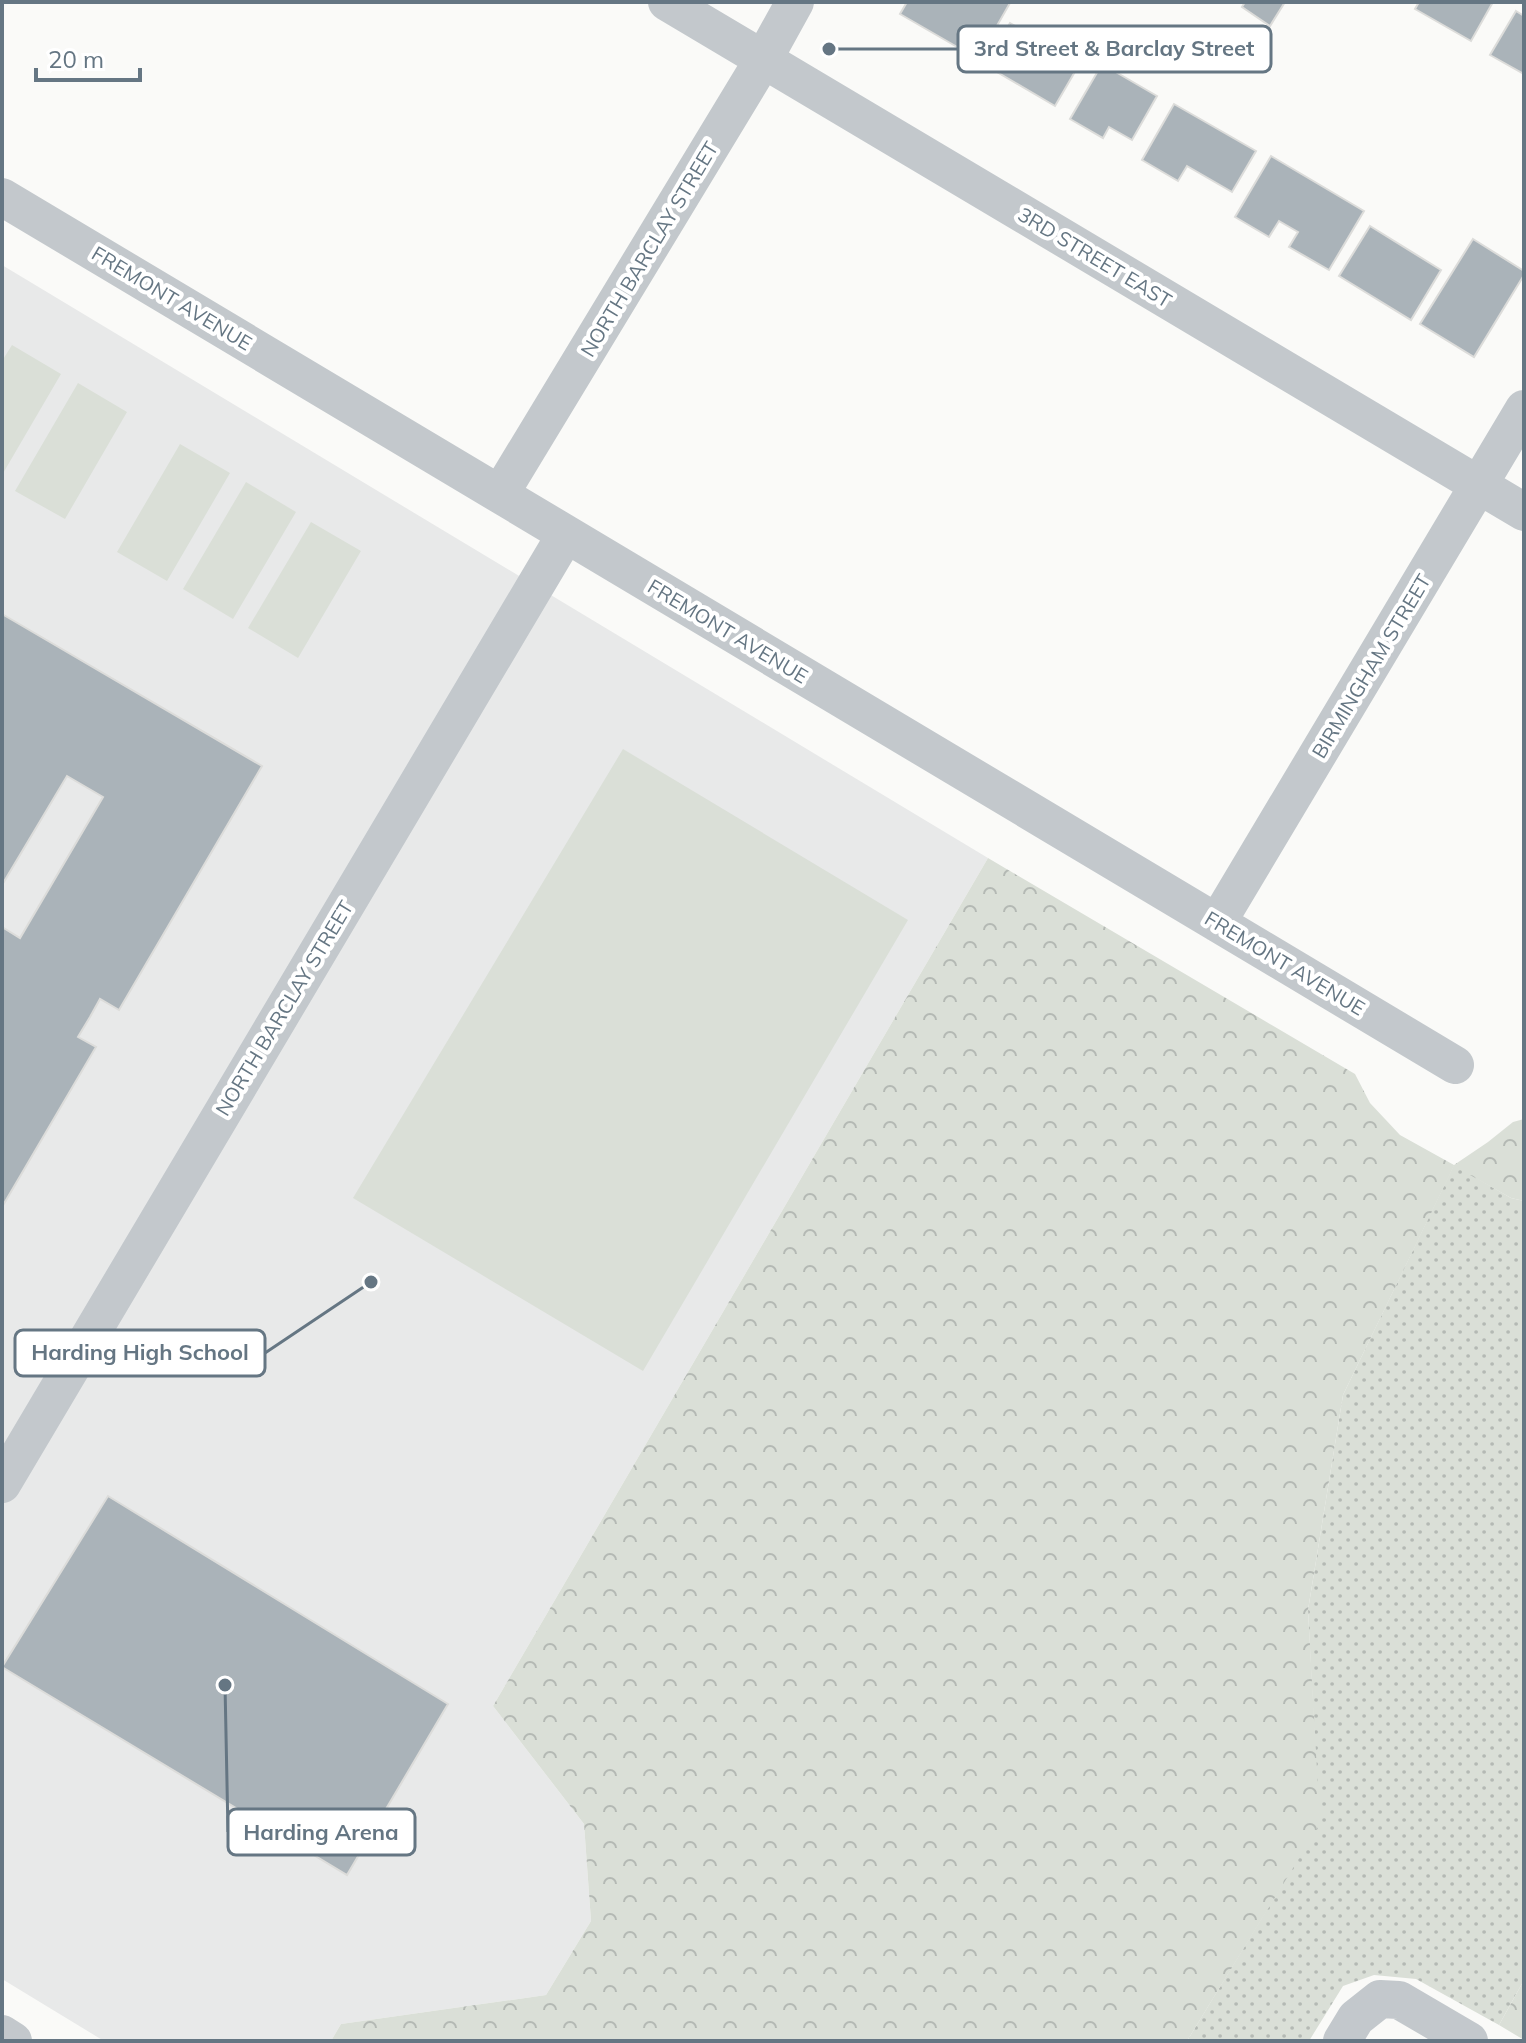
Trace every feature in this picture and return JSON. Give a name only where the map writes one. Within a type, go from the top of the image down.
[{"type":"street","name":"3RD STREET EAST","points":[[667,2],[1524,512]]},
{"type":"street","name":"NORTH BARCLAY STREET","points":[[500,494],[795,2]]},
{"type":"street","name":"FREMONT AVENUE","points":[[2,197],[1455,1065]]},
{"type":"street","name":"BIRMINGHAM STREET","points":[[1217,923],[1524,409]]},
{"type":"street","name":"NORTH BARCLAY STREET","points":[[2,1484],[566,534]]},
{"type":"street","points":[[1342,2041],[1356,2018],[1380,1999],[1399,2000],[1469,2041]]},
{"type":"street","points":[[2,2034],[13,2041]]},
{"type":"shaded area","points":[[2,265],[988,858],[493,1706],[584,1824],[591,1921],[546,1995],[341,2024],[331,2041],[104,2041],[2,1979]]},
{"type":"green space","points":[[12,345],[61,374],[2,475],[2,361]]},
{"type":"green space","points":[[78,383],[127,412],[65,519],[15,491]]},
{"type":"green space","points":[[180,444],[230,473],[167,581],[117,552]]},
{"type":"green space","points":[[246,482],[296,512],[233,619],[183,589]]},
{"type":"green space","points":[[311,522],[361,551],[298,658],[248,628]]},
{"type":"green space","points":[[623,749],[908,920],[643,1371],[353,1198]]},
{"type":"green space","points":[[988,858],[1355,1074],[1370,1103],[1400,1135],[1454,1165],[1513,1122],[1524,1119],[1524,1201],[1511,1198],[1454,1166],[1343,1395],[1308,1610],[1320,1824],[1187,2041],[331,2041],[341,2024],[546,1995],[591,1921],[584,1824],[493,1706]]},
{"type":"green space","points":[[1454,1165],[1511,1198],[1524,1201],[1524,1980],[1499,2025],[1416,1979],[1374,1975],[1343,1986],[1309,2041],[1187,2041],[1319,1824],[1308,1610],[1343,1395]]},
{"type":"green space","points":[[1524,1980],[1524,2040],[1499,2025]]},
{"type":"building","points":[[907,2],[1010,3],[978,59],[900,14]]},
{"type":"building","points":[[1245,2],[1285,2],[1270,26],[1242,7]]},
{"type":"building","points":[[1419,2],[1493,2],[1471,41],[1415,9]]},
{"type":"building","points":[[1516,11],[1524,16],[1524,74],[1490,55]]},
{"type":"building","points":[[1010,23],[1080,63],[1055,106],[985,65]]},
{"type":"building","points":[[1102,64],[1157,96],[1132,140],[1109,127],[1103,138],[1070,119]]},
{"type":"building","points":[[1174,104],[1256,151],[1232,192],[1187,166],[1178,181],[1142,160]]},
{"type":"building","points":[[1271,156],[1364,211],[1329,270],[1289,247],[1298,232],[1279,221],[1269,237],[1235,217]]},
{"type":"building","points":[[1370,226],[1441,270],[1411,320],[1339,276]]},
{"type":"building","points":[[1473,239],[1524,271],[1474,357],[1420,324]]},
{"type":"building","points":[[2,614],[262,766],[119,1010],[100,999],[78,1037],[96,1047],[2,1207],[2,927],[20,938],[103,797],[67,776],[2,885]]},
{"type":"building","points":[[108,1496],[448,1704],[347,1875],[2,1667]]},
{"type":"place","name":"3rd Street & Barclay Street","points":[[829,49]]},
{"type":"place","name":"Harding High School","points":[[371,1282]]},
{"type":"place","name":"Harding Arena","points":[[225,1685]]}]
